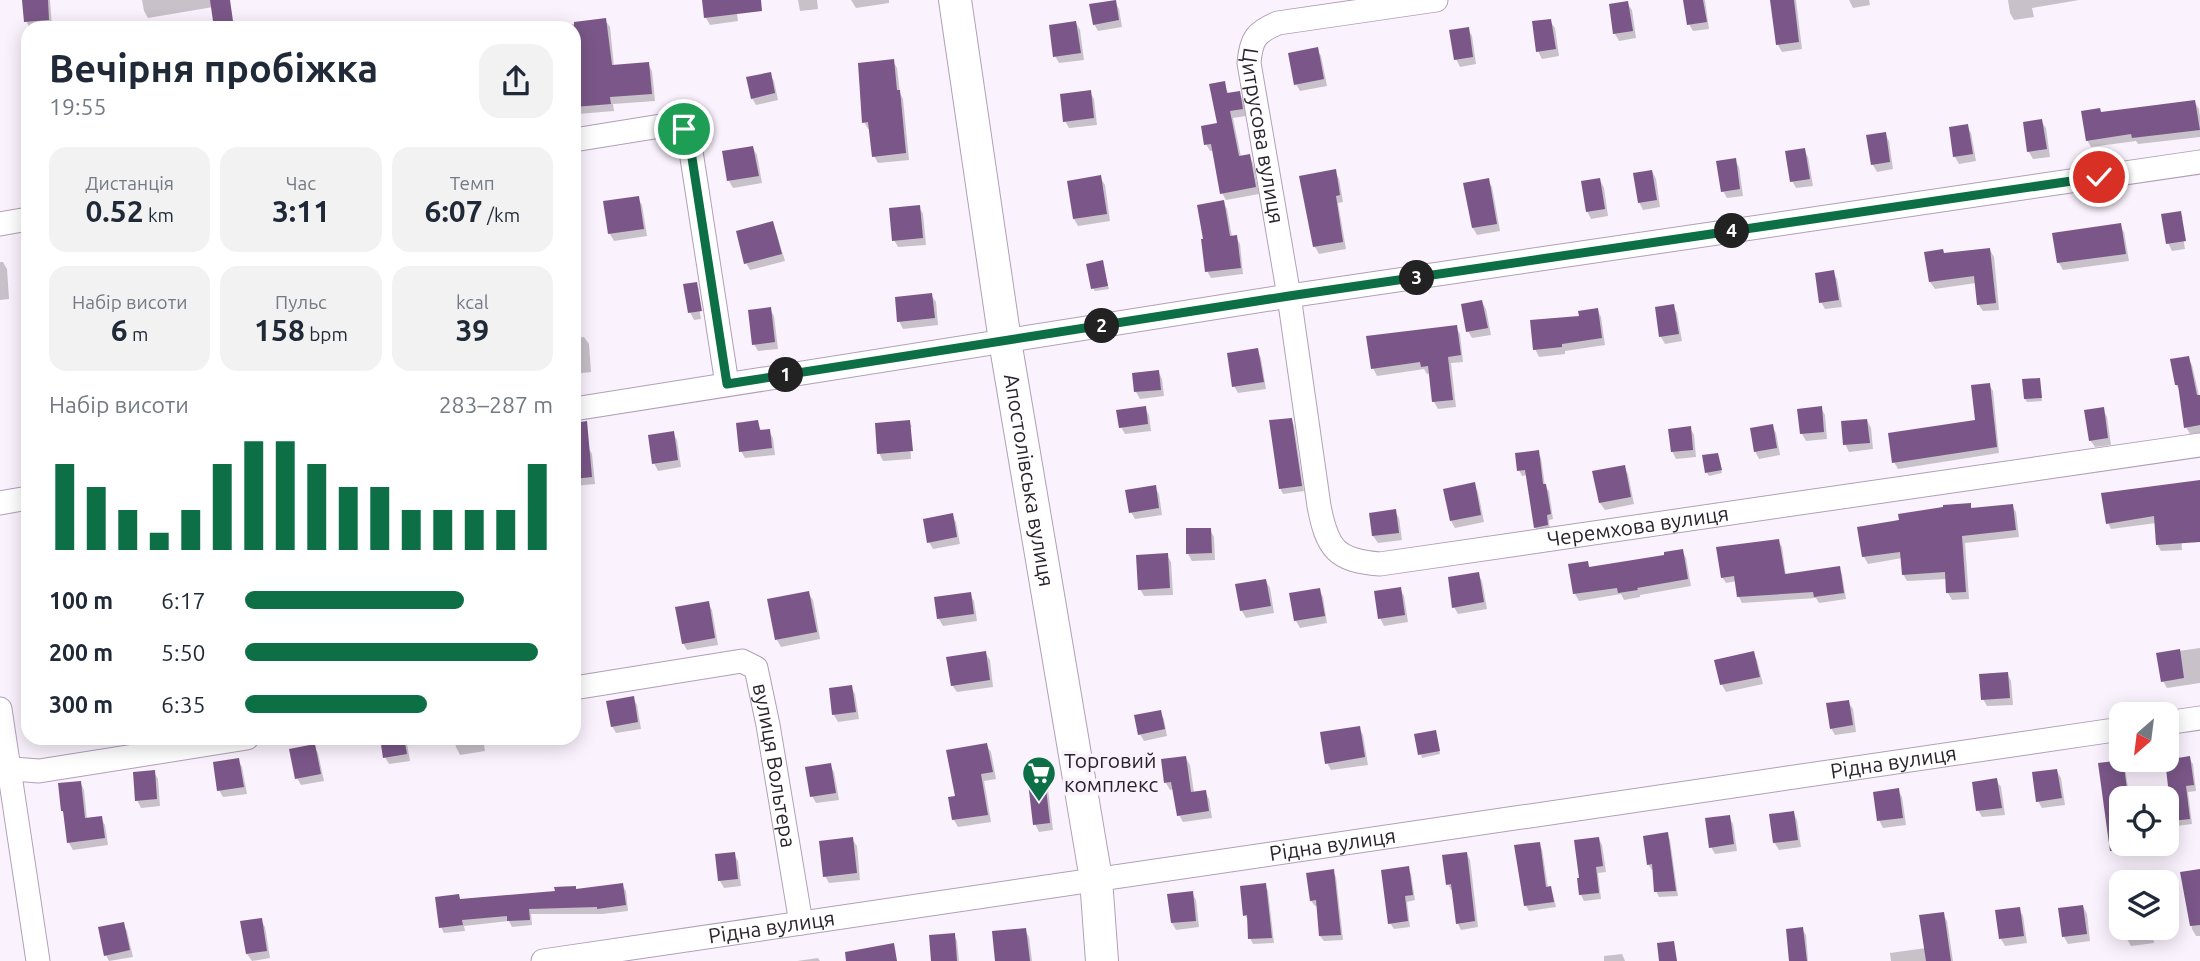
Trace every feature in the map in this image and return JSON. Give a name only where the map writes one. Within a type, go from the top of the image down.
[{"type":"street","name":"Апостолівська вулиця","points":[[955,0],[1004,341],[1096,878],[1102,961]]},
{"type":"street","name":"Цитрусова вулиця","points":[[1289,296],[1249,63],[1254,39],[1264,29],[1278,23],[1436,0]]},
{"type":"street","points":[[581,139],[673,124],[684,129],[690,145],[727,384]]},
{"type":"street","points":[[581,408],[1289,296],[2200,162]]},
{"type":"street","points":[[0,223],[21,220]]},
{"type":"street","name":"Черемхова вулиця","points":[[1289,296],[1324,532],[1337,552],[1368,564],[2200,445]]},
{"type":"street","points":[[0,503],[21,499]]},
{"type":"street","name":"вулиця Вольтера","points":[[581,687],[742,661],[756,668],[801,923]]},
{"type":"street","points":[[0,709],[4,769],[38,961]]},
{"type":"street","points":[[2179,721],[2200,718]]},
{"type":"street","name":"Рідна вулиця","points":[[543,961],[2109,731]]},
{"type":"street","points":[[4,769],[39,771],[203,745]]},
{"type":"building","points":[[22,0],[48,0],[49,20],[24,21]]},
{"type":"building","points":[[210,0],[230,0],[233,21],[213,21]]},
{"type":"building","points":[[702,0],[761,0],[762,11],[704,18]]},
{"type":"building","points":[[1116,0],[1119,20],[1093,25],[1089,4]]},
{"type":"building","points":[[1683,0],[1703,0],[1707,22],[1687,25]]},
{"type":"building","points":[[1770,0],[1794,0],[1799,42],[1776,45]]},
{"type":"building","points":[[1628,1],[1633,31],[1613,34],[1609,4]]},
{"type":"building","points":[[606,18],[612,65],[649,62],[652,94],[610,97],[611,104],[581,106],[581,21]]},
{"type":"building","points":[[1551,19],[1556,49],[1536,52],[1532,21]]},
{"type":"building","points":[[1076,21],[1081,53],[1053,57],[1049,25]]},
{"type":"building","points":[[1469,27],[1473,57],[1454,60],[1449,30]]},
{"type":"building","points":[[1318,47],[1324,79],[1294,85],[1288,53]]},
{"type":"building","points":[[894,59],[906,153],[872,157],[868,122],[862,123],[858,63]]},
{"type":"building","points":[[771,72],[775,93],[751,99],[746,77]]},
{"type":"building","points":[[1225,81],[1227,93],[1240,91],[1243,109],[1230,111],[1239,156],[1250,154],[1256,187],[1220,194],[1211,144],[1204,145],[1201,126],[1217,123],[1209,84]]},
{"type":"building","points":[[1091,90],[1094,118],[1063,122],[1060,94]]},
{"type":"building","points":[[2195,100],[2200,130],[2132,138],[2131,134],[2086,141],[2081,111],[2100,108],[2101,112]]},
{"type":"building","points":[[2042,119],[2047,149],[2027,152],[2023,122]]},
{"type":"building","points":[[1968,124],[1973,154],[1953,157],[1949,127]]},
{"type":"building","points":[[1886,132],[1890,162],[1871,165],[1866,135]]},
{"type":"building","points":[[753,146],[759,176],[727,181],[722,151]]},
{"type":"building","points":[[1805,148],[1810,179],[1790,182],[1785,151]]},
{"type":"building","points":[[1736,158],[1740,189],[1721,192],[1716,161]]},
{"type":"building","points":[[1336,169],[1340,195],[1336,196],[1343,242],[1313,247],[1299,176]]},
{"type":"building","points":[[1652,170],[1657,200],[1638,203],[1633,173]]},
{"type":"building","points":[[1101,175],[1107,214],[1073,219],[1067,181]]},
{"type":"building","points":[[1489,178],[1497,224],[1472,228],[1463,183]]},
{"type":"building","points":[[1600,178],[1605,209],[1586,212],[1581,181]]},
{"type":"building","points":[[639,196],[644,229],[608,234],[603,201]]},
{"type":"building","points":[[1224,200],[1230,236],[1237,235],[1241,268],[1205,272],[1197,205]]},
{"type":"building","points":[[920,205],[923,238],[892,241],[889,208]]},
{"type":"building","points":[[2181,211],[2186,241],[2166,244],[2161,214]]},
{"type":"building","points":[[773,221],[782,254],[744,264],[736,231]]},
{"type":"building","points":[[2121,223],[2126,254],[2057,263],[2052,233]]},
{"type":"building","points":[[1990,248],[1996,303],[1977,305],[1974,276],[1929,282],[1924,252],[1943,249],[1944,253]]},
{"type":"building","points":[[1103,260],[1108,286],[1091,289],[1086,264]]},
{"type":"building","points":[[1834,270],[1839,300],[1819,303],[1815,273]]},
{"type":"building","points":[[697,282],[702,311],[688,313],[683,284]]},
{"type":"building","points":[[932,293],[935,318],[897,322],[895,297]]},
{"type":"building","points":[[1482,300],[1488,328],[1466,332],[1461,304]]},
{"type":"building","points":[[1674,304],[1679,334],[1659,337],[1655,307]]},
{"type":"building","points":[[771,307],[775,342],[752,345],[748,310]]},
{"type":"building","points":[[1598,308],[1602,338],[1533,350],[1530,320],[1579,316],[1578,311]]},
{"type":"building","points":[[1457,325],[1461,355],[1448,357],[1453,400],[1432,402],[1428,366],[1421,367],[1420,362],[1371,369],[1366,336]]},
{"type":"building","points":[[1258,348],[1264,382],[1232,387],[1227,353]]},
{"type":"building","points":[[2189,356],[2197,395],[2200,395],[2200,425],[2184,428],[2178,385],[2175,385],[2170,359]]},
{"type":"building","points":[[1159,370],[1161,390],[1134,392],[1132,373]]},
{"type":"building","points":[[2040,378],[2042,398],[2024,399],[2022,379]]},
{"type":"building","points":[[1990,383],[1997,447],[1892,463],[1888,433],[1975,420],[1971,385]]},
{"type":"building","points":[[1146,406],[1148,424],[1119,428],[1116,410]]},
{"type":"building","points":[[1822,406],[1824,432],[1800,434],[1797,409]]},
{"type":"building","points":[[2104,407],[2108,438],[2089,441],[2084,410]]},
{"type":"building","points":[[1292,418],[1302,486],[1279,489],[1269,420]]},
{"type":"building","points":[[1867,419],[1870,443],[1843,445],[1841,421]]},
{"type":"building","points":[[758,420],[760,430],[770,429],[772,448],[739,452],[736,423]]},
{"type":"building","points":[[910,420],[913,451],[877,454],[875,423]]},
{"type":"building","points":[[587,421],[592,477],[581,478],[581,422]]},
{"type":"building","points":[[1773,424],[1777,448],[1754,452],[1750,428]]},
{"type":"building","points":[[1691,426],[1693,450],[1671,452],[1668,429]]},
{"type":"building","points":[[674,431],[678,460],[652,464],[648,435]]},
{"type":"building","points":[[1539,450],[1543,484],[1546,484],[1551,514],[1547,515],[1548,525],[1534,528],[1525,470],[1517,471],[1515,453]]},
{"type":"building","points":[[1718,453],[1722,470],[1705,473],[1702,455]]},
{"type":"building","points":[[1625,465],[1631,497],[1599,503],[1592,471]]},
{"type":"building","points":[[2200,480],[2200,542],[2156,545],[2154,516],[2106,524],[2101,493]]},
{"type":"building","points":[[1475,482],[1481,515],[1450,521],[1443,489]]},
{"type":"building","points":[[1156,485],[1159,508],[1129,513],[1125,490]]},
{"type":"building","points":[[1971,503],[1971,508],[2013,504],[2016,530],[1962,536],[1966,592],[1946,593],[1945,572],[1902,575],[1900,552],[1862,557],[1857,527],[1899,520],[1898,514],[1943,505]]},
{"type":"building","points":[[1396,509],[1399,533],[1372,536],[1369,513]]},
{"type":"building","points":[[953,513],[957,537],[927,543],[923,519]]},
{"type":"building","points":[[1186,528],[1211,528],[1212,553],[1186,554]]},
{"type":"building","points":[[1779,539],[1785,574],[1840,566],[1844,593],[1814,597],[1813,592],[1737,597],[1734,576],[1721,578],[1716,547]]},
{"type":"building","points":[[1683,549],[1688,579],[1618,593],[1617,588],[1573,594],[1568,564],[1588,561],[1589,567],[1664,555],[1664,552]]},
{"type":"building","points":[[1168,553],[1170,588],[1138,590],[1136,555]]},
{"type":"building","points":[[1479,572],[1484,602],[1452,608],[1448,577]]},
{"type":"building","points":[[1266,579],[1271,606],[1240,611],[1235,584]]},
{"type":"building","points":[[1401,587],[1405,615],[1378,619],[1374,591]]},
{"type":"building","points":[[1320,588],[1325,616],[1294,621],[1289,593]]},
{"type":"building","points":[[809,591],[817,632],[775,640],[767,599]]},
{"type":"building","points":[[971,592],[974,614],[937,619],[934,597]]},
{"type":"building","points":[[709,601],[715,638],[682,644],[675,607]]},
{"type":"building","points":[[2180,649],[2184,678],[2161,682],[2156,653]]},
{"type":"building","points":[[986,651],[990,680],[951,686],[946,657]]},
{"type":"building","points":[[1754,651],[1760,677],[1720,685],[1714,660]]},
{"type":"building","points":[[2008,672],[2010,698],[1981,700],[1979,674]]},
{"type":"building","points":[[852,685],[856,712],[832,715],[829,688]]},
{"type":"building","points":[[634,696],[638,722],[611,727],[606,701]]},
{"type":"building","points":[[1849,700],[1853,725],[1830,729],[1826,703]]},
{"type":"building","points":[[1161,710],[1165,729],[1138,735],[1134,715]]},
{"type":"building","points":[[1360,726],[1365,757],[1325,764],[1320,732]]},
{"type":"building","points":[[1436,730],[1440,751],[1418,755],[1414,734]]},
{"type":"building","points":[[987,743],[993,772],[981,774],[988,815],[952,820],[948,797],[955,796],[946,750]]},
{"type":"building","points":[[315,745],[321,774],[295,779],[289,749]]},
{"type":"building","points":[[381,745],[405,745],[407,754],[383,758]]},
{"type":"building","points":[[1186,756],[1191,792],[1206,790],[1209,811],[1177,816],[1171,782],[1164,783],[1161,759]]},
{"type":"building","points":[[2190,756],[2194,785],[2186,786],[2190,819],[2179,820],[2179,786],[2168,786],[2166,772],[2179,772],[2179,758]]},
{"type":"building","points":[[239,758],[244,787],[217,791],[213,762]]},
{"type":"building","points":[[2109,762],[2109,772],[2125,772],[2127,786],[2109,786],[2109,844],[2098,763]]},
{"type":"building","points":[[831,763],[836,793],[810,797],[805,767]]},
{"type":"building","points":[[2057,769],[2062,798],[2036,802],[2032,772]]},
{"type":"building","points":[[155,770],[157,799],[135,801],[133,772]]},
{"type":"building","points":[[1997,778],[2002,808],[1976,811],[1972,782]]},
{"type":"building","name":"Торговий комплекс","points":[[1045,780],[1050,823],[1033,825],[1028,782]]},
{"type":"building","points":[[81,781],[85,818],[102,816],[105,838],[67,843],[58,783]]},
{"type":"building","points":[[1899,788],[1903,818],[1877,821],[1873,792]]},
{"type":"building","points":[[1794,811],[1798,840],[1773,843],[1769,814]]},
{"type":"building","points":[[1730,815],[1734,844],[1709,848],[1705,818]]},
{"type":"building","points":[[1668,832],[1676,891],[1654,892],[1652,864],[1647,865],[1643,836]]},
{"type":"building","points":[[853,837],[857,873],[823,877],[819,841]]},
{"type":"building","points":[[1599,837],[1603,866],[1596,867],[1599,893],[1579,895],[1574,840]]},
{"type":"building","points":[[1540,842],[1546,887],[1551,886],[1554,902],[1524,906],[1514,845]]},
{"type":"building","points":[[735,852],[738,879],[718,881],[715,854]]},
{"type":"building","points":[[1467,852],[1475,921],[1456,924],[1451,884],[1446,885],[1442,855]]},
{"type":"building","points":[[1409,866],[1413,895],[1405,896],[1408,921],[1388,924],[1381,870]]},
{"type":"building","points":[[1334,869],[1341,935],[1319,936],[1316,900],[1310,901],[1306,873]]},
{"type":"building","points":[[2200,869],[2200,925],[2190,926],[2180,872]]},
{"type":"building","points":[[623,883],[626,905],[597,909],[529,909],[530,920],[507,921],[507,916],[462,920],[463,925],[439,928],[435,897],[459,894],[460,899],[555,891],[554,887],[576,886],[576,889]]},
{"type":"building","points":[[1266,883],[1272,938],[1248,939],[1247,915],[1243,916],[1240,886]]},
{"type":"building","points":[[1193,891],[1196,921],[1171,923],[1167,894]]},
{"type":"building","points":[[2083,905],[2087,934],[2062,937],[2058,908]]},
{"type":"building","points":[[2020,907],[2024,936],[1999,939],[1995,910]]},
{"type":"building","points":[[1944,912],[1951,961],[1926,961],[1919,915]]},
{"type":"building","points":[[262,918],[267,951],[246,954],[240,921]]},
{"type":"building","points":[[124,922],[130,950],[104,956],[98,927]]},
{"type":"building","points":[[1803,927],[1807,961],[1789,961],[1786,929]]},
{"type":"building","points":[[1026,928],[1030,961],[995,961],[992,931]]},
{"type":"building","points":[[955,933],[957,961],[931,961],[929,935]]},
{"type":"building","points":[[1674,941],[1677,961],[1659,961],[1657,943]]},
{"type":"building","points":[[894,943],[897,961],[846,961],[845,952]]},
{"type":"place","name":"Торговий комплекс","points":[[1039,803]]},
{"type":"route","points":[[684,129],[690,145],[727,384],[1289,296],[2099,177]]}]
